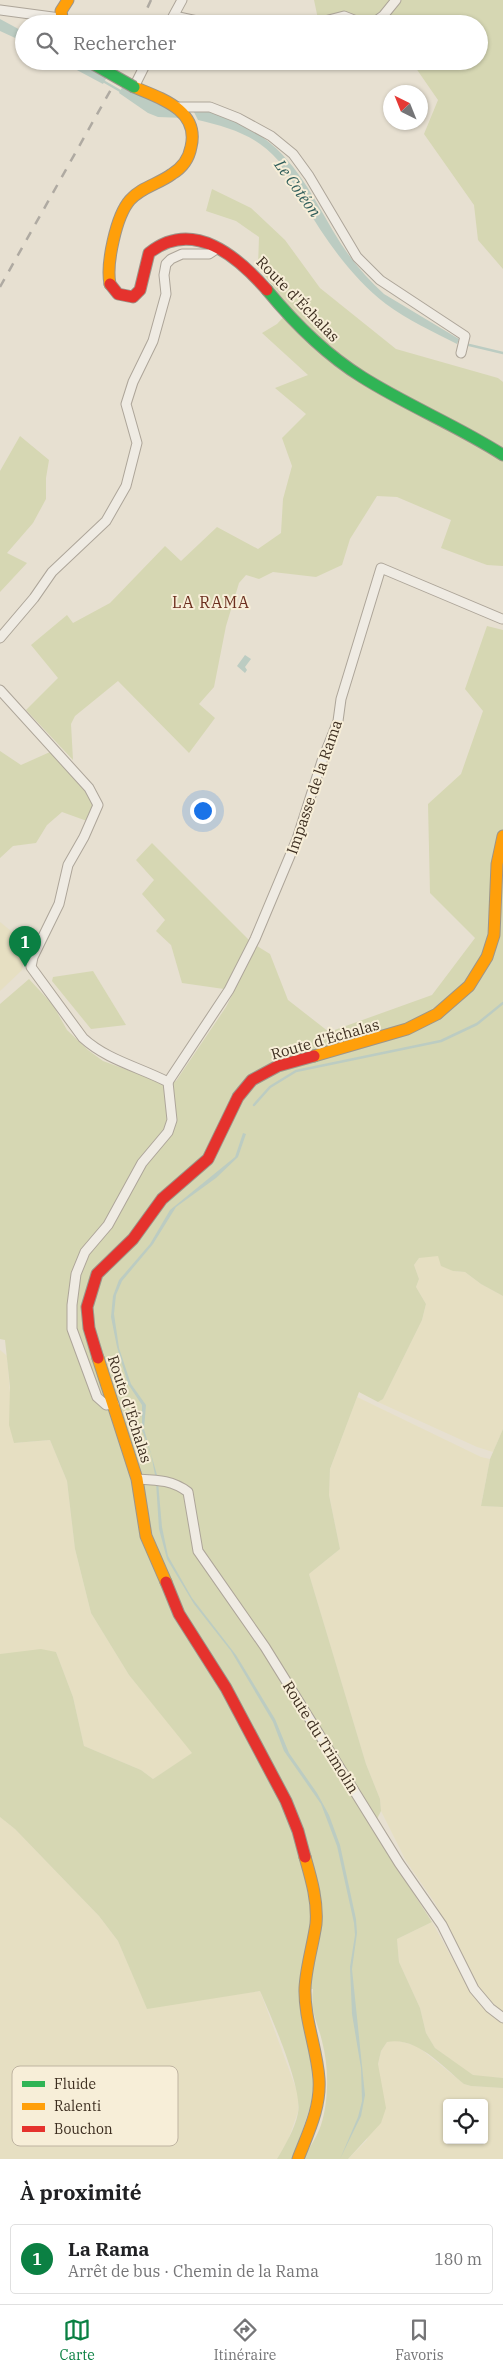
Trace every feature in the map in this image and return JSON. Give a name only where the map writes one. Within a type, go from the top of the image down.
[{"type":"street","points":[[60,15],[60,12],[68,0]]},
{"type":"street","points":[[174,15],[182,0]]},
{"type":"street","points":[[384,15],[396,0]]},
{"type":"street","points":[[0,10],[28,15]]},
{"type":"street","points":[[104,70],[134,87],[178,107],[210,107],[238,118],[271,136],[293,154],[309,176],[357,257],[380,280],[465,336],[461,353]]},
{"type":"street","points":[[134,87],[142,70]]},
{"type":"street","name":"Route d'Échalas","points":[[178,107],[186,116],[191,127],[192,148],[185,162],[174,174],[141,190],[126,205],[120,219],[110,268],[111,287],[124,298],[134,297],[140,290],[149,254],[156,247],[173,238],[198,240],[218,248],[248,268],[281,308],[317,343],[357,374],[376,387],[476,436],[503,455]]},
{"type":"street","points":[[0,638],[34,598],[52,572],[106,521],[126,486],[137,443],[127,410],[127,400],[154,341],[166,294],[164,275],[166,264],[171,259],[182,254],[209,254],[218,248]]},
{"type":"street","name":"Impasse de la Rama","points":[[168,1082],[238,974],[298,839],[322,761],[338,721],[341,699],[381,568],[502,619]]},
{"type":"street","points":[[0,690],[89,788],[98,805],[84,837],[68,865],[59,904],[32,957],[31,967],[83,1038],[93,1047],[115,1060],[168,1082],[172,1120],[168,1132],[142,1163],[108,1225],[85,1252],[76,1274],[72,1306],[72,1328],[97,1397],[106,1405],[114,1404]]},
{"type":"street","name":"Route d'Échalas","points":[[298,2159],[312,2124],[319,2096],[319,2077],[306,2010],[305,1987],[316,1922],[314,1890],[298,1831],[286,1801],[226,1688],[179,1614],[146,1536],[138,1480],[94,1347],[87,1318],[89,1294],[97,1274],[133,1239],[162,1200],[196,1171],[208,1158],[218,1143],[238,1097],[252,1080],[278,1066],[407,1029],[437,1014],[463,993],[482,967],[494,935],[497,864],[503,836]]},
{"type":"street","name":"Route du Trimolin","points":[[138,1480],[160,1480],[177,1484],[188,1492],[198,1551],[266,1647],[400,1863],[438,1919],[474,1989],[490,2008],[503,2018]]},
{"type":"shaded area","points":[[0,19],[15,27],[15,38],[0,31]]},
{"type":"shaded area","points":[[77,70],[95,70],[107,77],[103,84]]},
{"type":"shaded area","points":[[123,86],[157,104],[173,108],[185,118],[158,117],[148,113],[119,93]]},
{"type":"shaded area","points":[[203,109],[221,115],[255,132],[282,154],[303,180],[346,251],[369,279],[384,294],[459,339],[457,344],[421,326],[386,304],[373,293],[329,243],[302,200],[304,195],[279,161],[267,149],[246,135],[198,120],[193,110]]},
{"type":"shaded area","points":[[245,655],[251,659],[245,667],[247,670],[245,673],[237,666]]},
{"type":"shaded area","points":[[0,922],[28,945],[22,970],[0,991]]},
{"type":"shaded area","points":[[243,1133],[246,1134],[238,1157],[216,1178],[176,1207],[153,1244],[122,1281],[116,1295],[114,1314],[119,1348],[131,1384],[146,1405],[144,1429],[157,1475],[155,1475],[151,1454],[142,1430],[142,1405],[128,1384],[117,1347],[111,1317],[113,1296],[119,1280],[150,1244],[170,1210],[235,1157]]},
{"type":"shaded area","points":[[429,1255],[438,1256],[453,1271],[465,1272],[481,1284],[503,1296],[503,1429],[493,1452],[477,1447],[378,1402],[383,1399],[422,1320],[426,1304],[416,1287],[419,1279],[414,1265],[419,1258]]},
{"type":"shaded area","points":[[0,1350],[7,1356],[14,1443],[50,1440],[67,1481],[75,1549],[91,1613],[129,1675],[193,1753],[153,1779],[141,1770],[84,1746],[73,1697],[56,1652],[0,1654]]},
{"type":"shaded area","points":[[357,1397],[481,1457],[490,1459],[481,1506],[503,1507],[503,2013],[480,1990],[435,1903],[406,1861],[381,1811],[380,1799],[366,1764],[309,1574],[340,1549],[329,1495],[330,1469]]},
{"type":"shaded area","points":[[156,1482],[158,1482],[162,1527],[168,1556],[192,1598],[236,1655],[275,1719],[289,1753],[317,1793],[329,1815],[340,1845],[356,1919],[357,1933],[352,1969],[365,2095],[361,2116],[340,2159],[358,2117],[362,2101],[361,2068],[352,2014],[350,1967],[355,1935],[354,1923],[337,1846],[321,1804],[284,1751],[273,1722],[231,1651],[194,1604],[167,1559],[159,1529]]},
{"type":"shaded area","points":[[0,1817],[15,1829],[99,1916],[118,1941],[147,2008],[260,1991],[298,2094],[298,2112],[288,2140],[277,2159],[0,2159]]},
{"type":"shaded area","points":[[432,1922],[472,1994],[483,2008],[503,2023],[503,2078],[473,2076],[435,2048],[426,2033],[420,2008],[399,1962],[397,1939]]},
{"type":"shaded area","points":[[395,2040],[417,2046],[464,2084],[503,2088],[503,2159],[348,2159],[367,2140],[379,2078],[378,2064],[381,2051],[387,2042]]},
{"type":"green space","points":[[314,0],[392,0],[377,15],[338,13],[317,15]]},
{"type":"green space","points":[[399,0],[503,0],[503,269],[478,240],[474,205],[424,134],[426,130],[428,130],[428,124],[438,100],[417,70],[488,70],[488,15],[385,15]]},
{"type":"green space","points":[[212,189],[251,208],[285,240],[320,288],[396,349],[498,378],[503,382],[503,566],[487,565],[441,548],[451,520],[397,497],[377,496],[350,539],[342,565],[316,577],[273,572],[259,579],[246,575],[239,583],[226,626],[214,687],[199,704],[215,718],[189,753],[118,681],[75,716],[71,724],[73,760],[26,710],[58,678],[31,645],[67,615],[73,623],[110,603],[165,546],[181,561],[217,527],[258,549],[281,533],[283,499],[292,466],[282,438],[306,414],[275,388],[308,375],[262,333],[277,324],[291,309],[258,267],[259,237],[236,221],[206,211]]},
{"type":"green space","points":[[20,436],[49,460],[46,478],[46,499],[33,523],[7,553],[27,563],[0,592],[0,471]]},
{"type":"green space","points":[[487,626],[503,630],[503,1296],[481,1284],[465,1272],[453,1271],[441,1266],[438,1256],[419,1258],[414,1265],[419,1279],[416,1287],[426,1304],[422,1320],[383,1399],[378,1402],[359,1392],[330,1469],[329,1495],[340,1549],[309,1574],[366,1764],[380,1799],[381,1811],[372,1829],[432,1922],[397,1939],[399,1962],[420,2008],[426,2033],[435,2048],[473,2075],[503,2078],[503,2088],[464,2084],[429,2054],[419,2048],[398,2041],[387,2042],[381,2051],[378,2064],[386,2108],[381,2123],[348,2159],[303,2159],[321,2125],[326,2105],[327,2083],[324,2051],[313,2010],[313,1989],[301,1990],[314,2074],[312,2101],[293,2159],[277,2159],[295,2125],[298,2102],[296,2087],[285,2052],[260,1991],[147,2009],[118,1941],[99,1916],[15,1829],[0,1817],[0,1654],[41,1649],[56,1652],[73,1697],[84,1746],[141,1770],[153,1779],[192,1753],[129,1675],[91,1613],[75,1549],[67,1481],[50,1440],[14,1443],[9,1425],[10,1387],[5,1340],[0,1339],[0,1004],[29,979],[53,1005],[67,1030],[88,1050],[103,1061],[166,1084],[176,1081],[226,1007],[257,946],[270,954],[288,1000],[329,1032],[432,995],[475,938],[430,893],[428,804],[461,774],[483,711],[465,689]]},
{"type":"green space","points":[[0,751],[21,765],[50,752],[89,793],[93,809],[87,821],[62,812],[47,825],[36,843],[13,846],[0,858]]},
{"type":"green space","points":[[152,843],[249,940],[224,989],[182,983],[171,945],[156,931],[165,920],[142,894],[154,880],[136,860]]},
{"type":"green space","points":[[93,971],[126,1025],[91,1029],[52,981],[53,977]]},
{"type":"green space","points":[[503,1429],[503,1507],[481,1506],[490,1459]]},
{"type":"waterway","name":"Le Cotéon","points":[[103,81],[122,92]]},
{"type":"waterway","name":"Le Cotéon","points":[[283,167],[305,197]]},
{"type":"waterway","name":"Le Cotéon","points":[[465,344],[503,353]]},
{"type":"waterway","points":[[254,1105],[270,1087],[296,1071],[441,1041],[477,1024],[503,1003]]},
{"type":"railway","points":[[144,15],[151,0]]},
{"type":"railway","points":[[0,287],[122,70]]},
{"type":"traffic: fast","points":[[104,70],[134,87]]},
{"type":"traffic: fast","points":[[267,290],[311,338],[348,368],[503,455]]},
{"type":"traffic: slow","points":[[62,15],[61,11],[68,0]]},
{"type":"traffic: slow","points":[[110,284],[109,265],[113,240],[125,207],[139,192],[179,169],[187,159],[191,147],[192,134],[190,124],[184,115],[166,101],[134,87]]},
{"type":"traffic: slow","points":[[314,1056],[407,1029],[437,1014],[469,986],[487,957],[494,935],[497,864],[503,836]]},
{"type":"traffic: slow","points":[[98,1358],[137,1479],[146,1536],[166,1582]]},
{"type":"traffic: slow","points":[[298,2159],[313,2120],[319,2089],[318,2067],[305,2000],[308,1964],[316,1924],[314,1890],[305,1857]]},
{"type":"traffic: jam","points":[[110,284],[118,294],[133,297],[140,290],[149,253],[165,243],[182,239],[198,240],[228,254],[267,290]]},
{"type":"traffic: jam","points":[[98,1358],[89,1328],[87,1307],[97,1274],[133,1239],[162,1199],[208,1159],[238,1097],[252,1080],[278,1066],[314,1056]]},
{"type":"traffic: jam","points":[[166,1582],[179,1614],[226,1688],[286,1801],[298,1831],[305,1857]]},
{"type":"place","name":"La Rama","points":[[25,967]]},
{"type":"district","name":"LA RAMA","points":[[211,602]]}]
